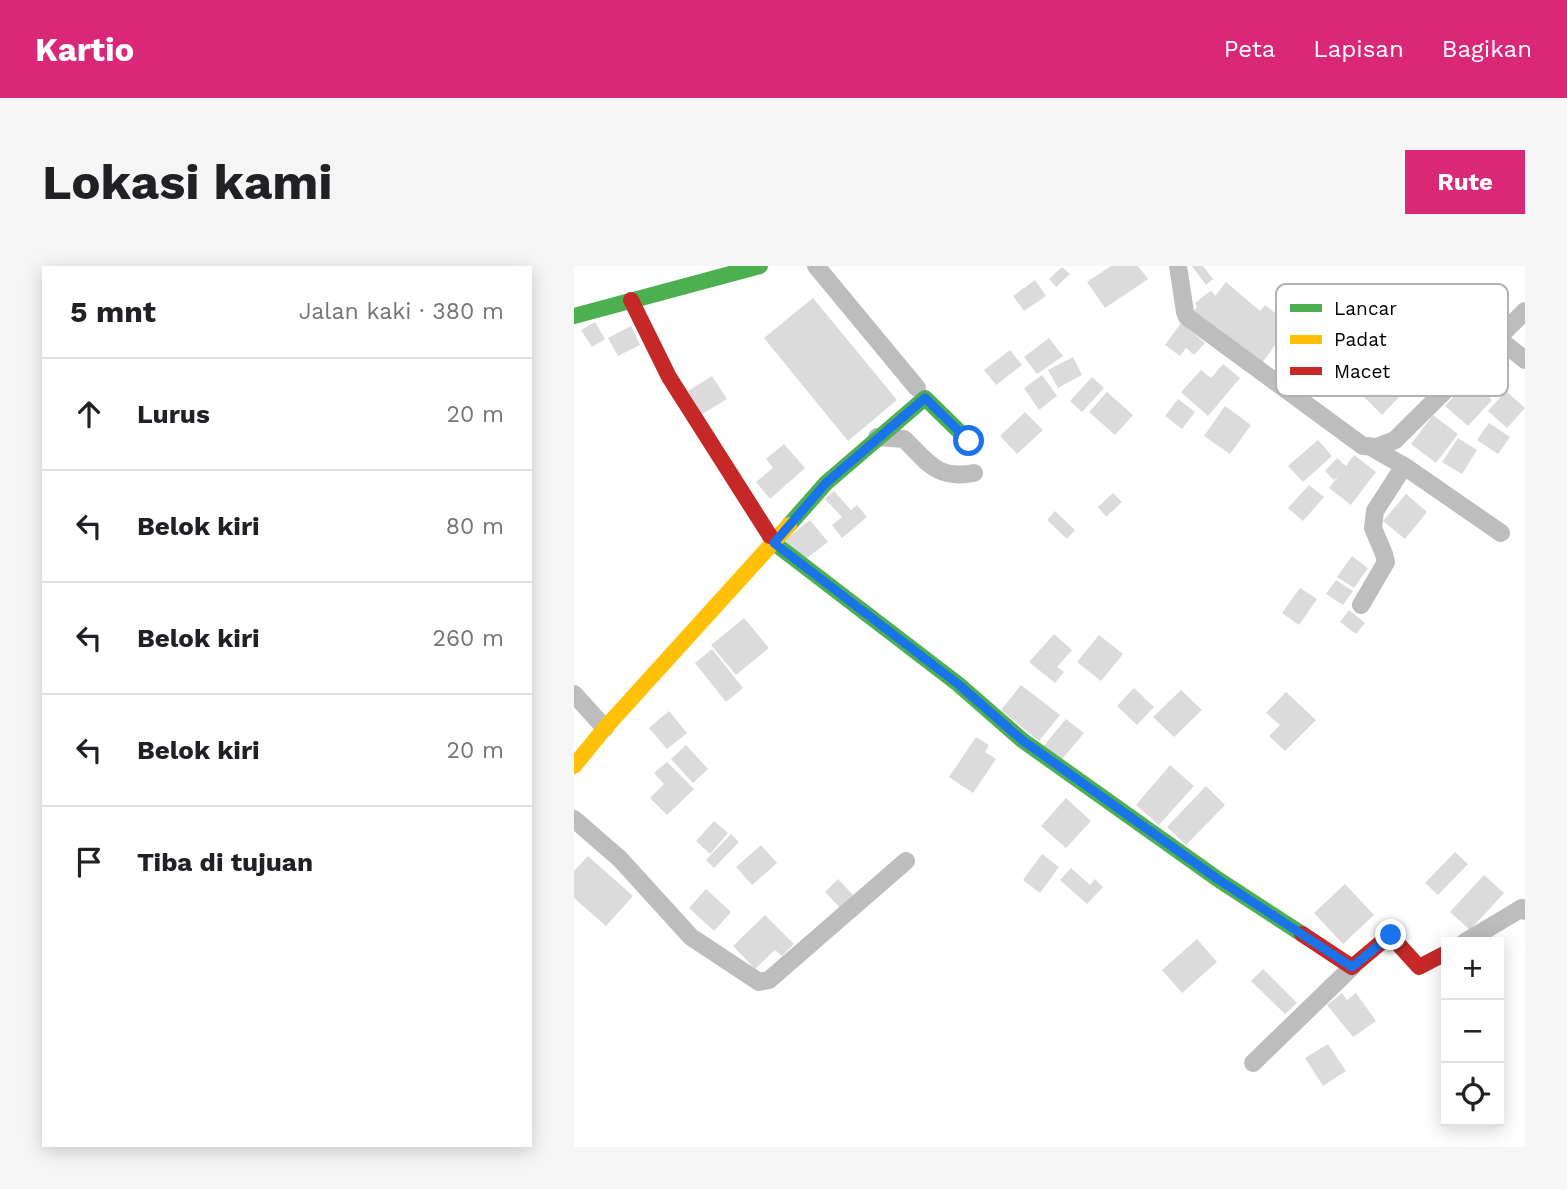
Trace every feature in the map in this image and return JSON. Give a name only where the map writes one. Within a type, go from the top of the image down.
[{"type":"street","points":[[574,316],[760,266]]},
{"type":"street","points":[[816,266],[917,388]]},
{"type":"street","points":[[1178,266],[1187,317],[1276,382]]},
{"type":"street","points":[[631,300],[669,377],[774,543],[958,684],[1022,740],[1219,880],[1352,967]]},
{"type":"street","points":[[1508,330],[1525,312]]},
{"type":"street","points":[[1508,346],[1525,360]]},
{"type":"street","points":[[1295,396],[1363,446],[1385,445],[1395,440],[1440,396]]},
{"type":"street","points":[[574,766],[605,728],[826,483],[877,437],[925,398],[969,441]]},
{"type":"street","points":[[877,437],[904,439],[932,468],[958,476],[974,473]]},
{"type":"street","points":[[1369,446],[1404,466],[1501,533]]},
{"type":"street","points":[[1361,605],[1386,562],[1373,528],[1375,511],[1404,466]]},
{"type":"street","points":[[574,694],[605,728]]},
{"type":"street","points":[[574,820],[620,859],[691,937],[759,982],[769,980],[906,861]]},
{"type":"street","points":[[1473,937],[1522,908],[1525,911]]},
{"type":"street","points":[[1253,1063],[1352,967],[1391,935],[1419,967],[1441,956]]},
{"type":"building","points":[[1111,266],[1138,266],[1148,279],[1105,308],[1087,282]]},
{"type":"building","points":[[1192,266],[1203,266],[1213,279],[1206,285]]},
{"type":"building","points":[[1062,267],[1070,274],[1056,287],[1049,279]]},
{"type":"building","points":[[1035,280],[1046,296],[1024,311],[1013,296]]},
{"type":"building","points":[[1226,282],[1260,311],[1265,305],[1276,314],[1276,344],[1259,367],[1193,312],[1197,307],[1195,303],[1209,292],[1212,291],[1215,296]]},
{"type":"building","points":[[813,298],[897,400],[848,441],[764,338]]},
{"type":"building","points":[[595,322],[605,339],[592,347],[581,330]]},
{"type":"building","points":[[1181,323],[1205,343],[1194,355],[1186,348],[1180,356],[1165,345]]},
{"type":"building","points":[[631,326],[640,345],[618,356],[608,338]]},
{"type":"building","points":[[1049,338],[1063,356],[1037,374],[1024,357]]},
{"type":"building","points":[[1010,350],[1022,365],[996,385],[984,370]]},
{"type":"building","points":[[1073,357],[1082,375],[1058,388],[1048,370]]},
{"type":"building","points":[[1223,364],[1240,378],[1208,416],[1181,392],[1201,370],[1211,378]]},
{"type":"building","points":[[1042,375],[1057,396],[1039,410],[1024,388]]},
{"type":"building","points":[[712,376],[727,399],[702,414],[688,391]]},
{"type":"building","points":[[1092,377],[1104,388],[1082,412],[1070,401]]},
{"type":"building","points":[[1107,392],[1133,415],[1115,435],[1089,412]]},
{"type":"building","points":[[1508,393],[1525,408],[1507,428],[1488,411],[1502,396],[1508,396]]},
{"type":"building","points":[[1398,396],[1399,397],[1382,415],[1364,397]]},
{"type":"building","points":[[1454,396],[1487,396],[1492,400],[1468,426],[1445,406]]},
{"type":"building","points":[[1178,399],[1195,412],[1182,429],[1165,416]]},
{"type":"building","points":[[1225,406],[1251,425],[1230,454],[1204,436]]},
{"type":"building","points":[[1025,412],[1043,430],[1017,454],[1000,436]]},
{"type":"building","points":[[1433,415],[1458,434],[1436,463],[1411,444]]},
{"type":"building","points":[[1489,423],[1510,437],[1498,454],[1477,440]]},
{"type":"building","points":[[1458,438],[1477,450],[1462,474],[1442,462]]},
{"type":"building","points":[[1318,440],[1332,456],[1303,482],[1288,466]]},
{"type":"building","points":[[784,444],[805,468],[770,499],[756,482],[773,468],[766,459]]},
{"type":"building","points":[[1354,455],[1376,472],[1351,505],[1329,488],[1340,474],[1334,480],[1325,471],[1337,458],[1346,466]]},
{"type":"building","points":[[1309,485],[1324,497],[1303,521],[1288,508]]},
{"type":"building","points":[[834,491],[851,510],[857,505],[867,517],[842,538],[832,525],[842,517],[825,499]]},
{"type":"building","points":[[1113,493],[1122,502],[1106,517],[1098,507]]},
{"type":"building","points":[[1406,494],[1427,512],[1405,539],[1383,521]]},
{"type":"building","points":[[1055,511],[1075,530],[1067,539],[1047,520]]},
{"type":"building","points":[[810,520],[828,542],[803,561],[785,540]]},
{"type":"building","points":[[1352,556],[1368,568],[1354,588],[1337,577]]},
{"type":"building","points":[[1336,580],[1353,591],[1343,605],[1326,594]]},
{"type":"building","points":[[1300,588],[1317,599],[1299,625],[1282,613]]},
{"type":"building","points":[[1349,610],[1365,623],[1356,634],[1340,622]]},
{"type":"building","points":[[744,618],[769,648],[736,675],[711,645]]},
{"type":"building","points":[[1054,634],[1072,650],[1057,667],[1064,672],[1055,683],[1029,662]]},
{"type":"building","points":[[1099,635],[1123,654],[1101,681],[1077,662]]},
{"type":"building","points":[[712,649],[743,688],[726,702],[695,663]]},
{"type":"building","points":[[1021,685],[1060,715],[1039,741],[1001,710]]},
{"type":"building","points":[[1134,688],[1154,707],[1137,725],[1117,706]]},
{"type":"building","points":[[1181,690],[1202,710],[1174,737],[1153,717]]},
{"type":"building","points":[[1286,692],[1316,720],[1285,751],[1269,736],[1280,725],[1266,713]]},
{"type":"building","points":[[669,711],[687,733],[667,749],[649,728]]},
{"type":"building","points":[[1066,719],[1084,733],[1058,764],[1041,749]]},
{"type":"building","points":[[976,737],[989,745],[985,752],[996,759],[973,793],[949,777]]},
{"type":"building","points":[[686,745],[708,769],[693,783],[671,759]]},
{"type":"building","points":[[667,762],[694,789],[667,815],[650,798],[664,784],[654,773]]},
{"type":"building","points":[[1170,765],[1194,786],[1159,825],[1136,805]]},
{"type":"building","points":[[1206,786],[1225,805],[1186,845],[1167,827]]},
{"type":"building","points":[[1066,798],[1091,821],[1066,848],[1041,826]]},
{"type":"building","points":[[714,821],[728,833],[710,854],[696,841]]},
{"type":"building","points":[[731,834],[739,842],[714,868],[706,860]]},
{"type":"building","points":[[761,845],[777,863],[752,885],[736,867]]},
{"type":"building","points":[[1455,852],[1468,864],[1438,895],[1425,883]]},
{"type":"building","points":[[1042,854],[1059,867],[1040,893],[1023,880]]},
{"type":"building","points":[[588,856],[633,896],[606,926],[574,898],[574,871]]},
{"type":"building","points":[[1071,868],[1090,885],[1095,879],[1103,887],[1087,904],[1060,880]]},
{"type":"building","points":[[1484,875],[1504,893],[1470,930],[1450,912]]},
{"type":"building","points":[[838,879],[855,897],[841,909],[825,892]]},
{"type":"building","points":[[1345,884],[1374,915],[1343,944],[1314,913]]},
{"type":"building","points":[[706,889],[731,912],[714,931],[689,908]]},
{"type":"building","points":[[765,915],[794,944],[782,956],[775,950],[755,969],[733,946]]},
{"type":"building","points":[[1197,939],[1217,962],[1182,993],[1162,970]]},
{"type":"building","points":[[1263,969],[1297,1003],[1285,1014],[1251,981]]},
{"type":"building","points":[[1342,993],[1347,1000],[1356,993],[1376,1021],[1353,1037],[1327,1005]]},
{"type":"building","points":[[1328,1044],[1346,1071],[1323,1086],[1305,1058]]},
{"type":"traffic: fast","points":[[574,316],[760,266]]},
{"type":"traffic: fast","points":[[789,525],[826,483],[925,398],[969,441]]},
{"type":"traffic: fast","points":[[770,536],[774,543],[958,684],[1022,740],[1219,880],[1302,934]]},
{"type":"traffic: slow","points":[[574,766],[605,728],[789,525]]},
{"type":"traffic: jam","points":[[631,300],[669,377],[770,536]]},
{"type":"traffic: jam","points":[[1302,934],[1352,967],[1390,935],[1419,967],[1441,956]]},
{"type":"route","points":[[969,441],[925,398],[826,483],[774,543],[958,684],[1022,740],[1219,880],[1352,967],[1391,935]]}]
